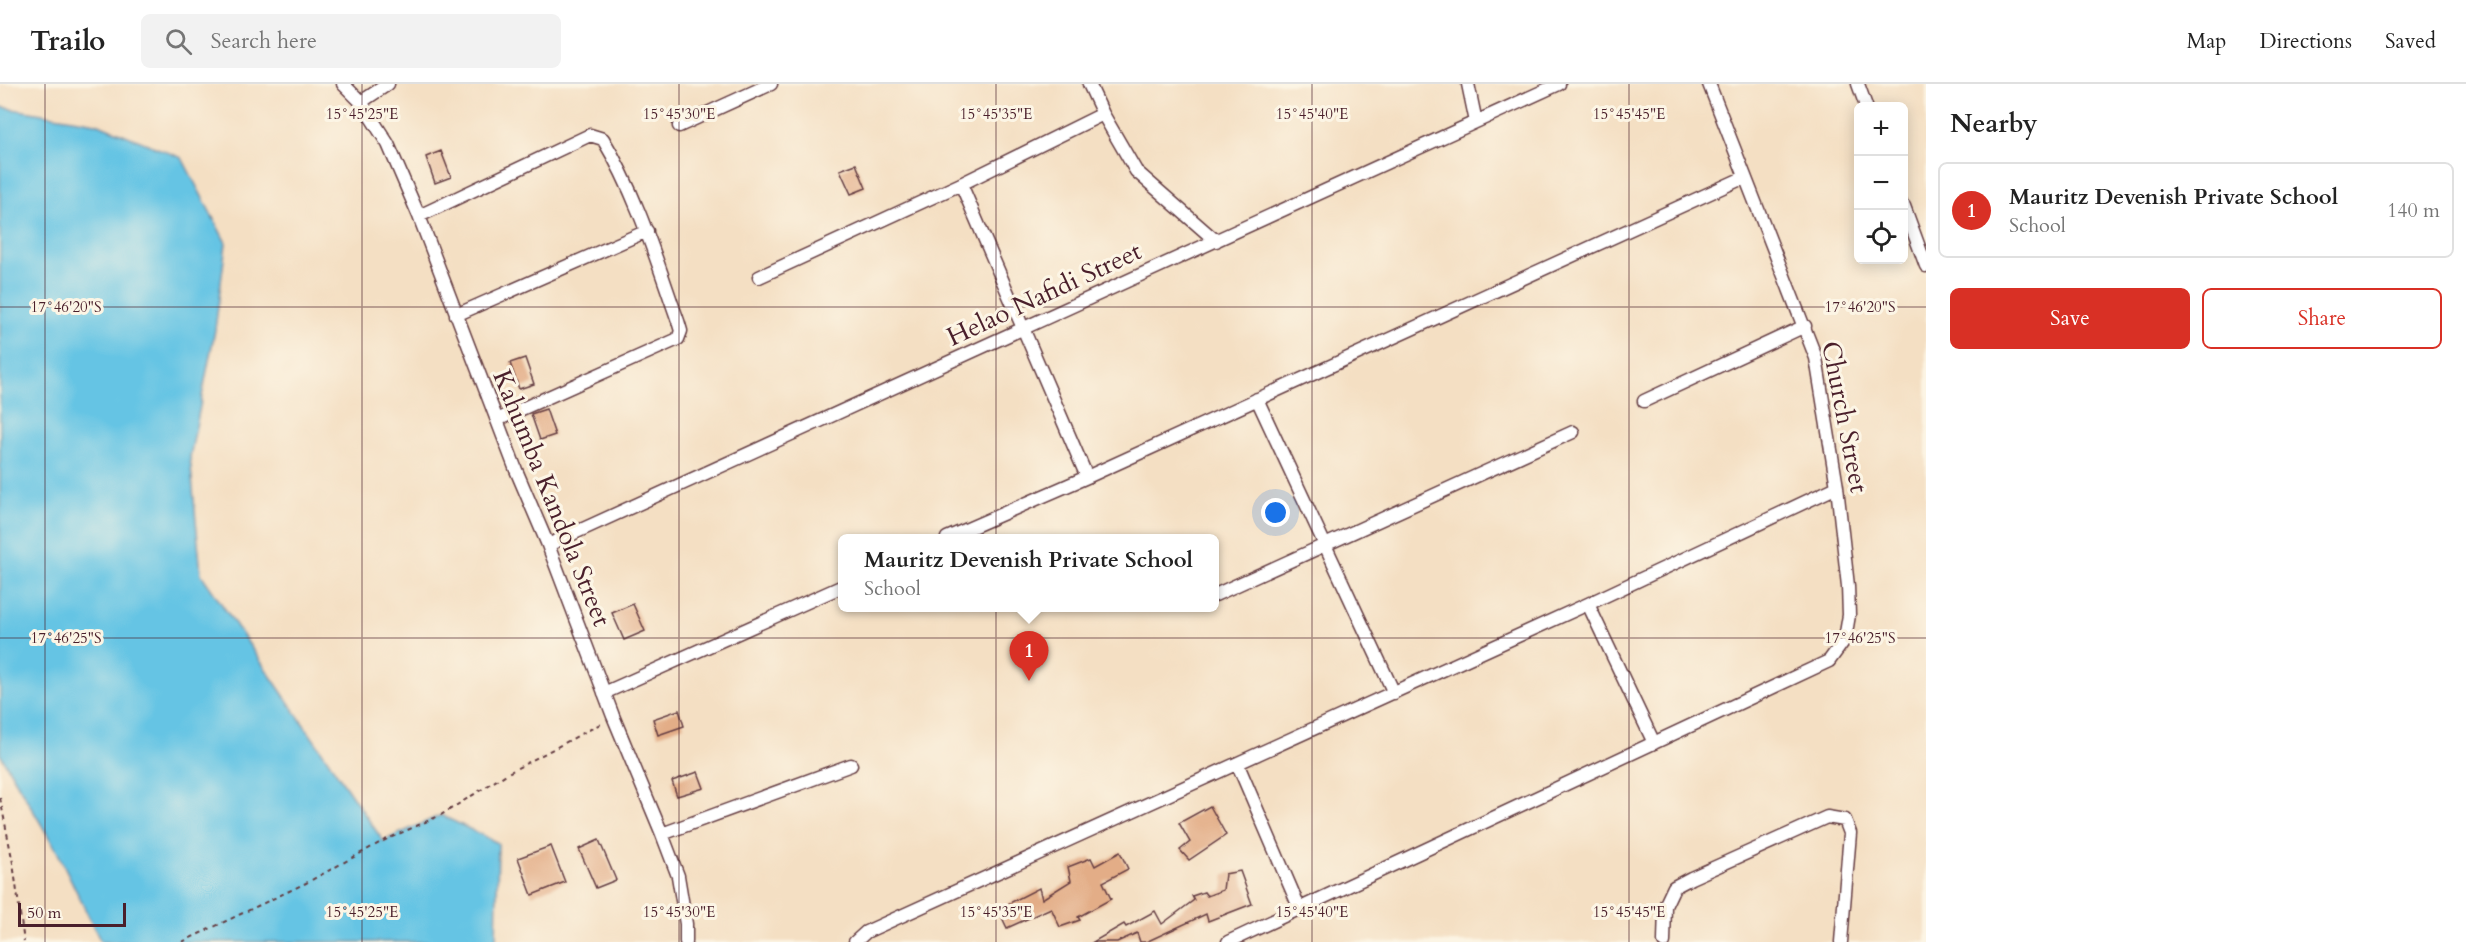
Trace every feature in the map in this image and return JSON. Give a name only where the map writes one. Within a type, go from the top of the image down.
[{"type":"street","name":"Kahumba Kandola Street","points":[[343,84],[361,102],[388,144],[419,216],[613,716],[663,834],[678,876],[686,924],[686,942]]},
{"type":"street","points":[[361,102],[388,84]]},
{"type":"street","points":[[679,126],[771,84]]},
{"type":"street","points":[[1089,84],[1102,114],[1136,171],[1216,241]]},
{"type":"street","points":[[1468,84],[1476,122]]},
{"type":"street","name":"Helao Nafidi Street","points":[[548,545],[1559,84]]},
{"type":"street","name":"Church Street","points":[[1654,743],[1828,662],[1845,639],[1849,615],[1837,487],[1816,358],[1709,84]]},
{"type":"street","points":[[1858,84],[1865,102]]},
{"type":"street","points":[[759,277],[961,184],[1102,114]]},
{"type":"street","points":[[419,216],[590,135],[603,139],[619,165],[646,231],[681,331],[678,339],[497,420]]},
{"type":"street","points":[[956,534],[1087,477],[1746,177]]},
{"type":"street","points":[[961,184],[1087,477]]},
{"type":"street","points":[[1905,210],[1926,266]]},
{"type":"street","points":[[456,315],[646,231]]},
{"type":"street","points":[[1644,401],[1804,326]]},
{"type":"street","points":[[1257,399],[1394,693]]},
{"type":"street","points":[[1219,594],[1573,432]]},
{"type":"street","points":[[855,942],[866,932],[1238,765],[1837,487]]},
{"type":"street","points":[[604,693],[838,588]]},
{"type":"street","points":[[1228,942],[1654,743],[1588,604]]},
{"type":"street","points":[[663,834],[851,765]]},
{"type":"street","points":[[1238,765],[1299,907]]},
{"type":"street","points":[[1664,942],[1665,906],[1674,887],[1827,817],[1845,820],[1850,833],[1841,942]]},
{"type":"path","points":[[182,942],[306,883],[383,841],[441,814],[508,773],[613,716]]},
{"type":"path","points":[[0,798],[13,863],[24,942]]},
{"type":"water","points":[[0,107],[96,123],[182,158],[226,243],[215,330],[190,457],[201,574],[383,841],[441,815],[498,843],[496,942],[101,942],[57,851],[0,754]]},
{"type":"building","points":[[441,151],[451,177],[435,183],[426,157]]},
{"type":"building","points":[[856,164],[866,188],[851,194],[840,170]]},
{"type":"building","points":[[525,358],[534,384],[519,389],[510,363]]},
{"type":"building","points":[[546,409],[555,435],[540,440],[531,414]]},
{"type":"building","points":[[633,604],[645,631],[624,640],[612,613]]},
{"type":"building","points":[[679,710],[684,726],[658,735],[653,719]]},
{"type":"building","points":[[698,772],[704,788],[677,796],[672,781]]},
{"type":"building","points":[[1210,806],[1226,835],[1189,860],[1180,850],[1190,842],[1179,823]]},
{"type":"building","points":[[599,840],[616,880],[596,888],[579,849]]},
{"type":"building","points":[[551,846],[565,882],[532,895],[518,858]]},
{"type":"building","points":[[1120,852],[1128,869],[1103,882],[1111,899],[1078,917],[1080,920],[1060,927],[1051,908],[1007,928],[998,909],[1039,888],[1042,899],[1071,881],[1068,867],[1091,858],[1095,866]]},
{"type":"building","points":[[1240,871],[1252,904],[1208,921],[1206,914],[1146,942],[1140,942],[1137,933],[1117,942],[1093,942],[1124,924],[1126,927],[1155,911],[1162,924],[1194,900],[1192,896],[1204,892],[1207,896],[1223,890],[1225,874]]},
{"type":"place","name":"Mauritz Devenish Private School","points":[[1029,681]]}]
